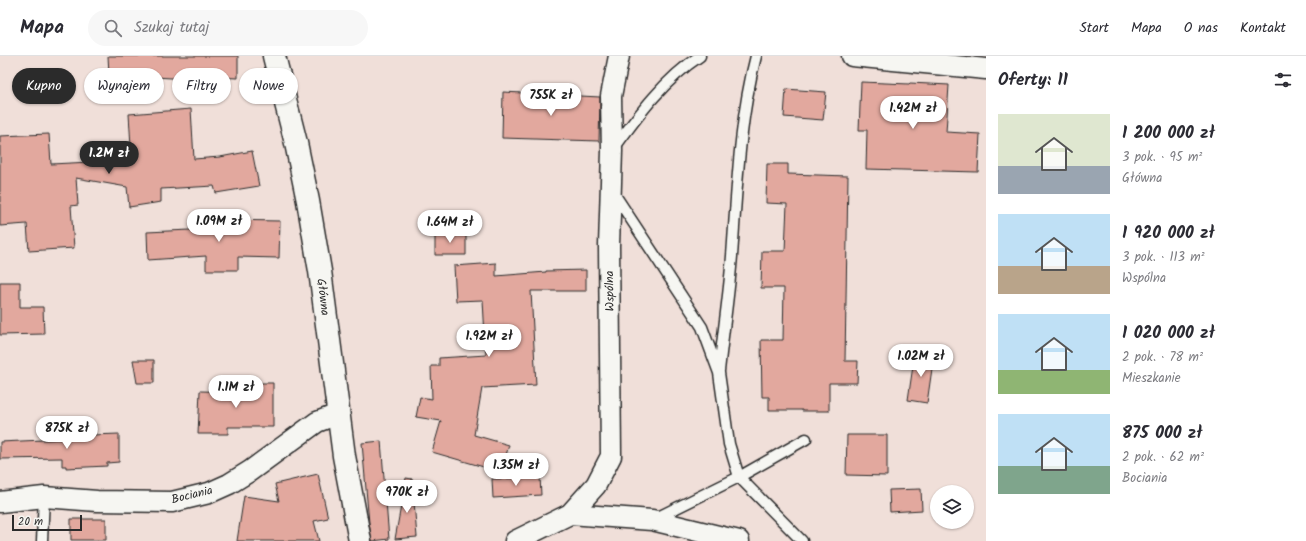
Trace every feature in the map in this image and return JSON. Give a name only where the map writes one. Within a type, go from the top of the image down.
[{"type":"street","name":"Główna","points":[[274,56],[296,143],[308,202],[320,271],[338,414],[360,541]]},
{"type":"street","name":"Wspólna","points":[[515,541],[570,514],[596,485],[611,456],[609,246],[612,96],[619,56]]},
{"type":"street","points":[[852,56],[986,69]]},
{"type":"street","name":"Bociania","points":[[0,502],[44,497],[97,501],[172,502],[208,493],[229,484],[250,471],[317,422],[338,414]]},
{"type":"street","points":[[570,514],[652,520],[739,541]]},
{"type":"lane","points":[[612,151],[632,123],[658,93],[686,66],[700,56]]},
{"type":"lane","points":[[719,373],[732,257],[736,185],[742,131],[748,85],[756,56]]},
{"type":"lane","points":[[611,188],[702,327],[719,373],[729,444],[739,477],[802,541]]},
{"type":"lane","points":[[652,520],[739,477],[806,440]]},
{"type":"lane","points":[[42,541],[44,497]]},
{"type":"building","points":[[108,56],[238,56],[238,78],[231,78],[231,68],[172,68],[172,78],[164,78],[164,68],[109,68]]},
{"type":"building","points":[[861,82],[949,85],[946,132],[980,134],[978,172],[866,169],[867,130],[859,130]]},
{"type":"building","points":[[786,89],[826,92],[823,120],[784,117]]},
{"type":"building","points":[[503,92],[600,97],[599,141],[502,138]]},
{"type":"building","points":[[191,109],[194,159],[220,157],[252,151],[259,186],[216,193],[214,186],[161,189],[161,202],[129,207],[127,187],[76,178],[78,205],[71,206],[74,248],[29,251],[27,224],[0,226],[0,136],[49,134],[51,164],[91,162],[132,163],[129,114]]},
{"type":"building","points":[[767,164],[788,164],[788,174],[848,176],[845,361],[858,361],[857,383],[829,383],[829,411],[769,410],[769,397],[762,397],[761,340],[783,340],[784,288],[761,288],[762,251],[785,251],[787,204],[766,203]]},
{"type":"building","points":[[220,220],[280,221],[279,258],[238,257],[238,270],[206,270],[206,256],[148,260],[147,232],[211,229],[211,224],[221,224]]},
{"type":"building","points":[[435,234],[466,234],[466,255],[435,255]]},
{"type":"building","points":[[496,263],[496,276],[546,271],[586,270],[586,291],[531,291],[536,385],[482,388],[474,435],[509,445],[501,472],[432,452],[441,421],[416,417],[420,397],[432,399],[431,366],[439,366],[439,358],[486,355],[483,300],[456,301],[454,266]]},
{"type":"building","points":[[0,282],[20,282],[20,307],[43,307],[44,334],[0,335]]},
{"type":"building","points":[[915,352],[934,355],[927,403],[908,400]]},
{"type":"building","points":[[133,360],[154,360],[154,383],[137,383]]},
{"type":"building","points":[[244,383],[273,383],[273,427],[228,427],[228,434],[198,434],[200,391],[244,392]]},
{"type":"building","points":[[119,434],[119,462],[107,463],[107,466],[66,468],[66,466],[62,466],[62,458],[0,459],[0,442],[65,439],[65,436]]},
{"type":"building","points":[[847,435],[887,435],[887,476],[846,475]]},
{"type":"building","points":[[381,441],[389,539],[372,541],[362,443]]},
{"type":"building","points":[[318,474],[328,518],[314,521],[319,541],[237,541],[244,496],[279,501],[275,484]]},
{"type":"building","points":[[540,477],[541,495],[493,498],[492,479]]},
{"type":"building","points":[[406,478],[412,479],[417,537],[395,539]]},
{"type":"building","points":[[921,489],[922,510],[890,512],[889,490]]},
{"type":"building","points":[[71,519],[106,519],[106,540],[71,540]]}]
